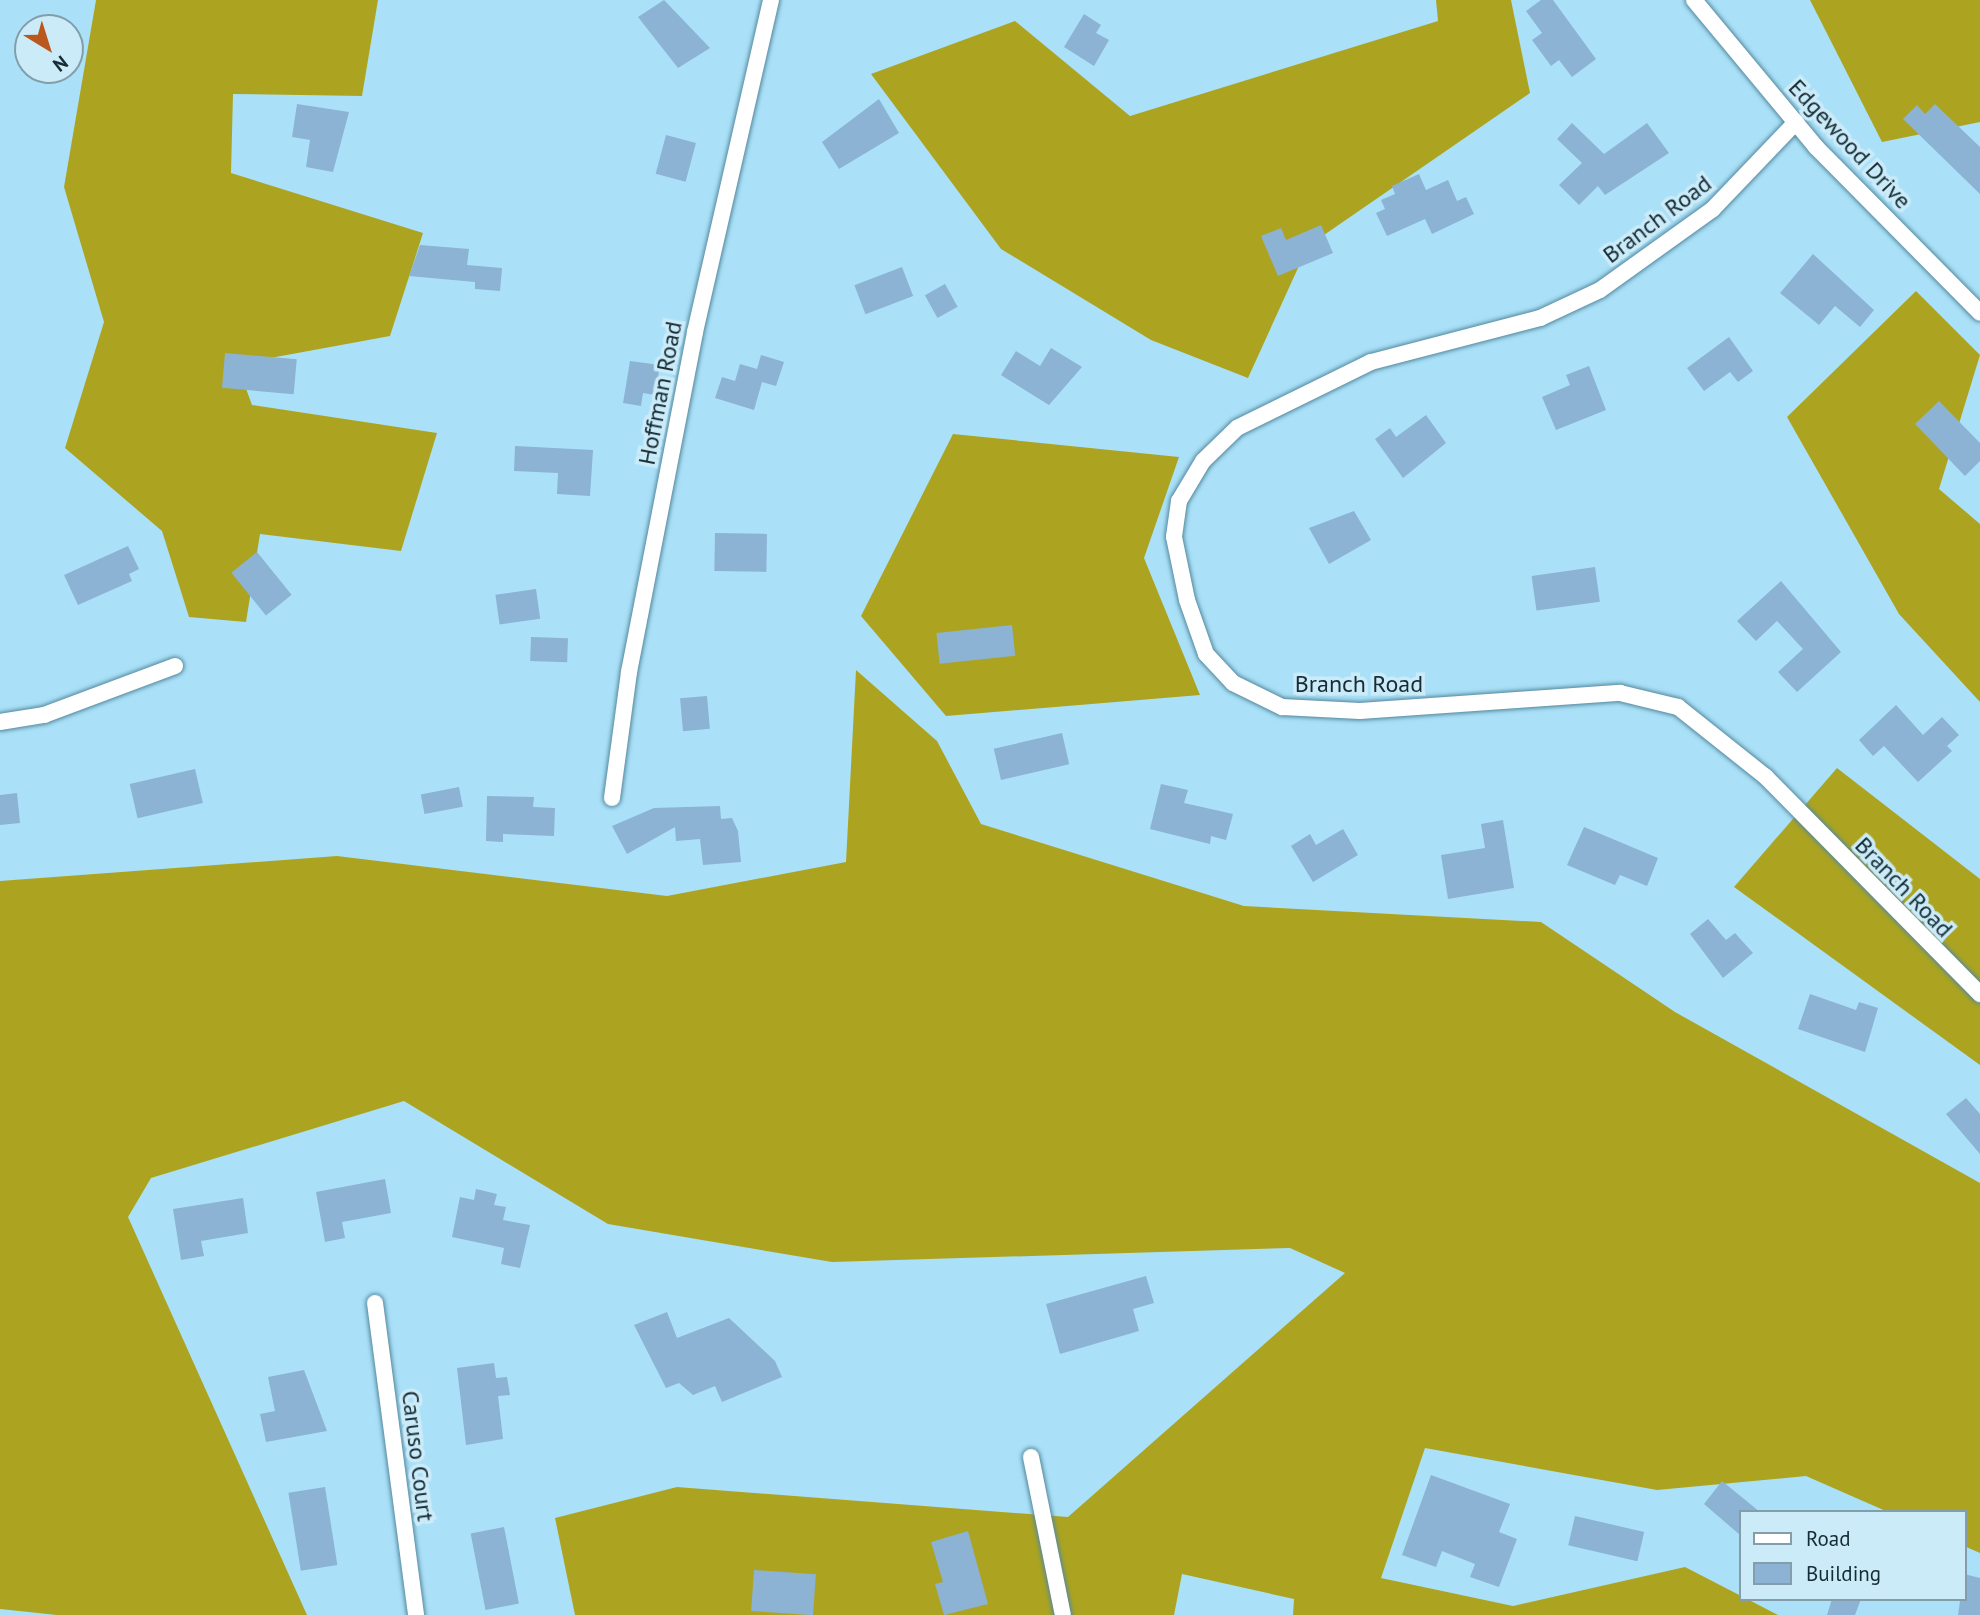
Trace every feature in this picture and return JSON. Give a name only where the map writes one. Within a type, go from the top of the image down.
[{"type":"street","name":"Hoffman Road","points":[[612,798],[629,672],[695,332],[771,0]]},
{"type":"street","name":"Edgewood Drive","points":[[1694,0],[1796,122],[1980,313]]},
{"type":"street","name":"Branch Road","points":[[1796,122],[1713,209],[1600,290],[1540,318],[1371,362],[1237,428],[1203,461],[1179,500],[1174,537],[1187,600],[1206,654],[1233,683],[1282,707],[1360,711],[1619,693],[1678,707],[1757,768],[1980,993]]},
{"type":"street","points":[[0,722],[44,715],[175,666]]},
{"type":"street","name":"Caruso Court","points":[[375,1304],[416,1615]]},
{"type":"street","points":[[1031,1457],[1063,1615]]},
{"type":"shaded area","points":[[96,0],[378,0],[362,96],[233,94],[231,173],[423,233],[390,336],[237,364],[252,405],[437,433],[401,551],[260,534],[246,622],[189,617],[162,531],[65,448],[104,322],[64,187],[82,84],[84,84]]},
{"type":"shaded area","points":[[1436,0],[1511,0],[1530,93],[1308,246],[1248,378],[1151,340],[1001,249],[871,74],[1015,21],[1130,116],[1438,21]]},
{"type":"shaded area","points":[[1810,0],[1980,0],[1980,122],[1882,142]]},
{"type":"shaded area","points":[[1916,291],[1980,355],[1939,489],[1980,524],[1980,702],[1899,614],[1787,417]]},
{"type":"shaded area","points":[[953,434],[1179,457],[1144,558],[1200,695],[946,716],[861,616]]},
{"type":"shaded area","points":[[856,670],[937,741],[981,824],[1244,906],[1541,922],[1675,1012],[1980,1183],[1980,1553],[1966,1547],[1966,1510],[1883,1510],[1806,1476],[1657,1490],[1425,1448],[1381,1578],[1513,1606],[1685,1567],[1738,1594],[1738,1601],[1751,1601],[1778,1615],[1293,1615],[1294,1599],[1182,1574],[1174,1615],[575,1615],[555,1518],[677,1487],[1068,1517],[1345,1273],[1290,1248],[832,1262],[608,1224],[404,1101],[151,1178],[128,1217],[307,1615],[57,1615],[0,1609],[0,881],[337,856],[667,896],[846,862]]},
{"type":"shaded area","points":[[1837,768],[1980,879],[1980,1065],[1734,887]]},
{"type":"building","points":[[664,0],[710,48],[678,68],[638,17]]},
{"type":"building","points":[[1541,0],[1553,0],[1596,59],[1572,77],[1559,60],[1551,66],[1532,40],[1542,33],[1526,11]]},
{"type":"building","points":[[1084,14],[1101,25],[1096,33],[1109,40],[1094,66],[1064,47]]},
{"type":"building","points":[[879,99],[899,133],[839,169],[822,142]]},
{"type":"building","points":[[297,104],[349,112],[333,172],[306,167],[310,140],[292,137]]},
{"type":"building","points":[[1935,104],[1980,147],[1980,194],[1903,119],[1917,105],[1925,114]]},
{"type":"building","points":[[1572,123],[1604,154],[1647,123],[1669,153],[1605,195],[1598,186],[1579,205],[1559,185],[1582,163],[1557,139]]},
{"type":"building","points":[[666,135],[696,143],[686,182],[656,174]]},
{"type":"building","points":[[1419,174],[1426,190],[1448,180],[1457,201],[1466,197],[1474,214],[1432,234],[1425,219],[1387,236],[1376,213],[1385,209],[1381,200],[1395,194],[1392,186]]},
{"type":"building","points":[[1321,225],[1333,253],[1278,276],[1261,236],[1281,228],[1286,240]]},
{"type":"building","points":[[420,245],[469,249],[467,265],[502,268],[500,291],[475,289],[475,282],[409,276]]},
{"type":"building","points":[[1813,254],[1874,310],[1860,327],[1835,306],[1819,325],[1780,293]]},
{"type":"building","points":[[902,267],[913,296],[865,314],[854,285]]},
{"type":"building","points":[[945,284],[958,307],[937,318],[925,295]]},
{"type":"building","points":[[1729,337],[1753,371],[1738,382],[1730,372],[1704,391],[1687,368]]},
{"type":"building","points":[[1051,348],[1082,367],[1049,405],[1001,375],[1016,351],[1040,366]]},
{"type":"building","points":[[225,353],[297,359],[294,394],[222,388]]},
{"type":"building","points":[[761,355],[784,362],[776,386],[762,382],[754,410],[715,398],[722,377],[735,381],[740,364],[757,369]]},
{"type":"building","points":[[630,361],[660,365],[655,395],[643,393],[641,406],[623,403]]},
{"type":"building","points":[[1589,366],[1606,410],[1556,430],[1542,397],[1570,385],[1566,375]]},
{"type":"building","points":[[1939,401],[1980,443],[1980,461],[1965,476],[1915,424]]},
{"type":"building","points":[[1426,415],[1446,443],[1403,478],[1375,439],[1390,428],[1396,437]]},
{"type":"building","points":[[515,446],[593,450],[590,496],[557,494],[558,473],[514,471]]},
{"type":"building","points":[[1354,511],[1371,540],[1329,564],[1309,528]]},
{"type":"building","points":[[715,533],[767,534],[766,572],[714,571]]},
{"type":"building","points":[[128,546],[139,569],[129,574],[132,581],[78,605],[64,575]]},
{"type":"building","points":[[257,552],[292,595],[266,616],[231,573]]},
{"type":"building","points":[[1595,567],[1600,602],[1536,611],[1532,576]]},
{"type":"building","points":[[1781,581],[1841,652],[1797,692],[1778,672],[1803,649],[1777,621],[1756,641],[1737,621]]},
{"type":"building","points":[[536,589],[540,619],[500,624],[495,595]]},
{"type":"building","points":[[1012,625],[1015,656],[940,664],[936,633]]},
{"type":"building","points":[[531,637],[568,638],[567,662],[530,661]]},
{"type":"building","points":[[707,696],[710,729],[683,731],[680,698]]},
{"type":"building","points":[[1896,705],[1923,735],[1942,717],[1959,735],[1947,746],[1952,751],[1918,782],[1884,746],[1873,756],[1859,740]]},
{"type":"building","points":[[1062,733],[1069,764],[1001,780],[994,749]]},
{"type":"building","points":[[195,769],[203,803],[138,818],[130,784]]},
{"type":"building","points":[[1161,784],[1188,790],[1184,803],[1233,814],[1226,840],[1211,836],[1210,844],[1150,829]]},
{"type":"building","points":[[459,787],[463,807],[425,814],[421,794]]},
{"type":"building","points":[[17,793],[20,823],[0,825],[0,795]]},
{"type":"building","points":[[487,796],[534,797],[533,807],[555,808],[554,836],[503,834],[503,842],[486,841]]},
{"type":"building","points":[[720,806],[721,819],[732,818],[738,831],[741,862],[703,865],[700,839],[676,841],[675,827],[627,854],[612,826],[654,808]]},
{"type":"building","points":[[1503,820],[1514,888],[1448,899],[1441,855],[1485,848],[1481,824]]},
{"type":"building","points":[[1584,827],[1658,858],[1647,886],[1620,875],[1615,885],[1567,865]]},
{"type":"building","points":[[1343,829],[1358,855],[1313,882],[1291,846],[1310,834],[1316,845]]},
{"type":"building","points":[[1708,919],[1726,940],[1735,933],[1753,953],[1723,978],[1690,934]]},
{"type":"building","points":[[1810,994],[1856,1010],[1859,1002],[1878,1008],[1865,1052],[1798,1029]]},
{"type":"building","points":[[1966,1098],[1980,1114],[1980,1154],[1946,1114]]},
{"type":"building","points":[[385,1179],[391,1213],[342,1222],[345,1238],[325,1242],[316,1192]]},
{"type":"building","points":[[476,1189],[497,1194],[494,1205],[506,1207],[503,1220],[530,1225],[520,1268],[501,1264],[504,1248],[452,1237],[460,1197],[474,1200]]},
{"type":"building","points":[[243,1198],[248,1233],[201,1241],[204,1256],[181,1260],[173,1209]]},
{"type":"building","points":[[1146,1276],[1154,1303],[1133,1309],[1139,1331],[1060,1354],[1046,1304]]},
{"type":"building","points":[[667,1312],[677,1338],[729,1318],[775,1361],[782,1377],[722,1402],[715,1386],[693,1395],[679,1383],[666,1388],[634,1325]]},
{"type":"building","points":[[494,1363],[496,1378],[507,1377],[510,1395],[498,1396],[503,1439],[466,1445],[457,1368]]},
{"type":"building","points":[[304,1370],[327,1431],[266,1442],[260,1414],[275,1411],[268,1377]]},
{"type":"building","points":[[1431,1475],[1510,1504],[1499,1532],[1517,1539],[1499,1587],[1470,1577],[1475,1564],[1442,1551],[1436,1567],[1402,1555]]},
{"type":"building","points":[[1722,1481],[1758,1510],[1738,1510],[1738,1533],[1704,1504]]},
{"type":"building","points":[[325,1487],[337,1565],[301,1571],[288,1493]]},
{"type":"building","points":[[1575,1516],[1644,1532],[1637,1561],[1568,1545]]},
{"type":"building","points":[[504,1527],[519,1604],[486,1610],[471,1533]]},
{"type":"building","points":[[968,1531],[988,1604],[944,1615],[935,1584],[943,1582],[931,1542]]},
{"type":"building","points":[[754,1570],[816,1574],[813,1615],[751,1611]]},
{"type":"building","points":[[1966,1574],[1980,1578],[1980,1615],[1958,1615],[1960,1601],[1966,1601]]},
{"type":"building","points":[[1831,1601],[1860,1601],[1855,1615],[1827,1615]]}]
